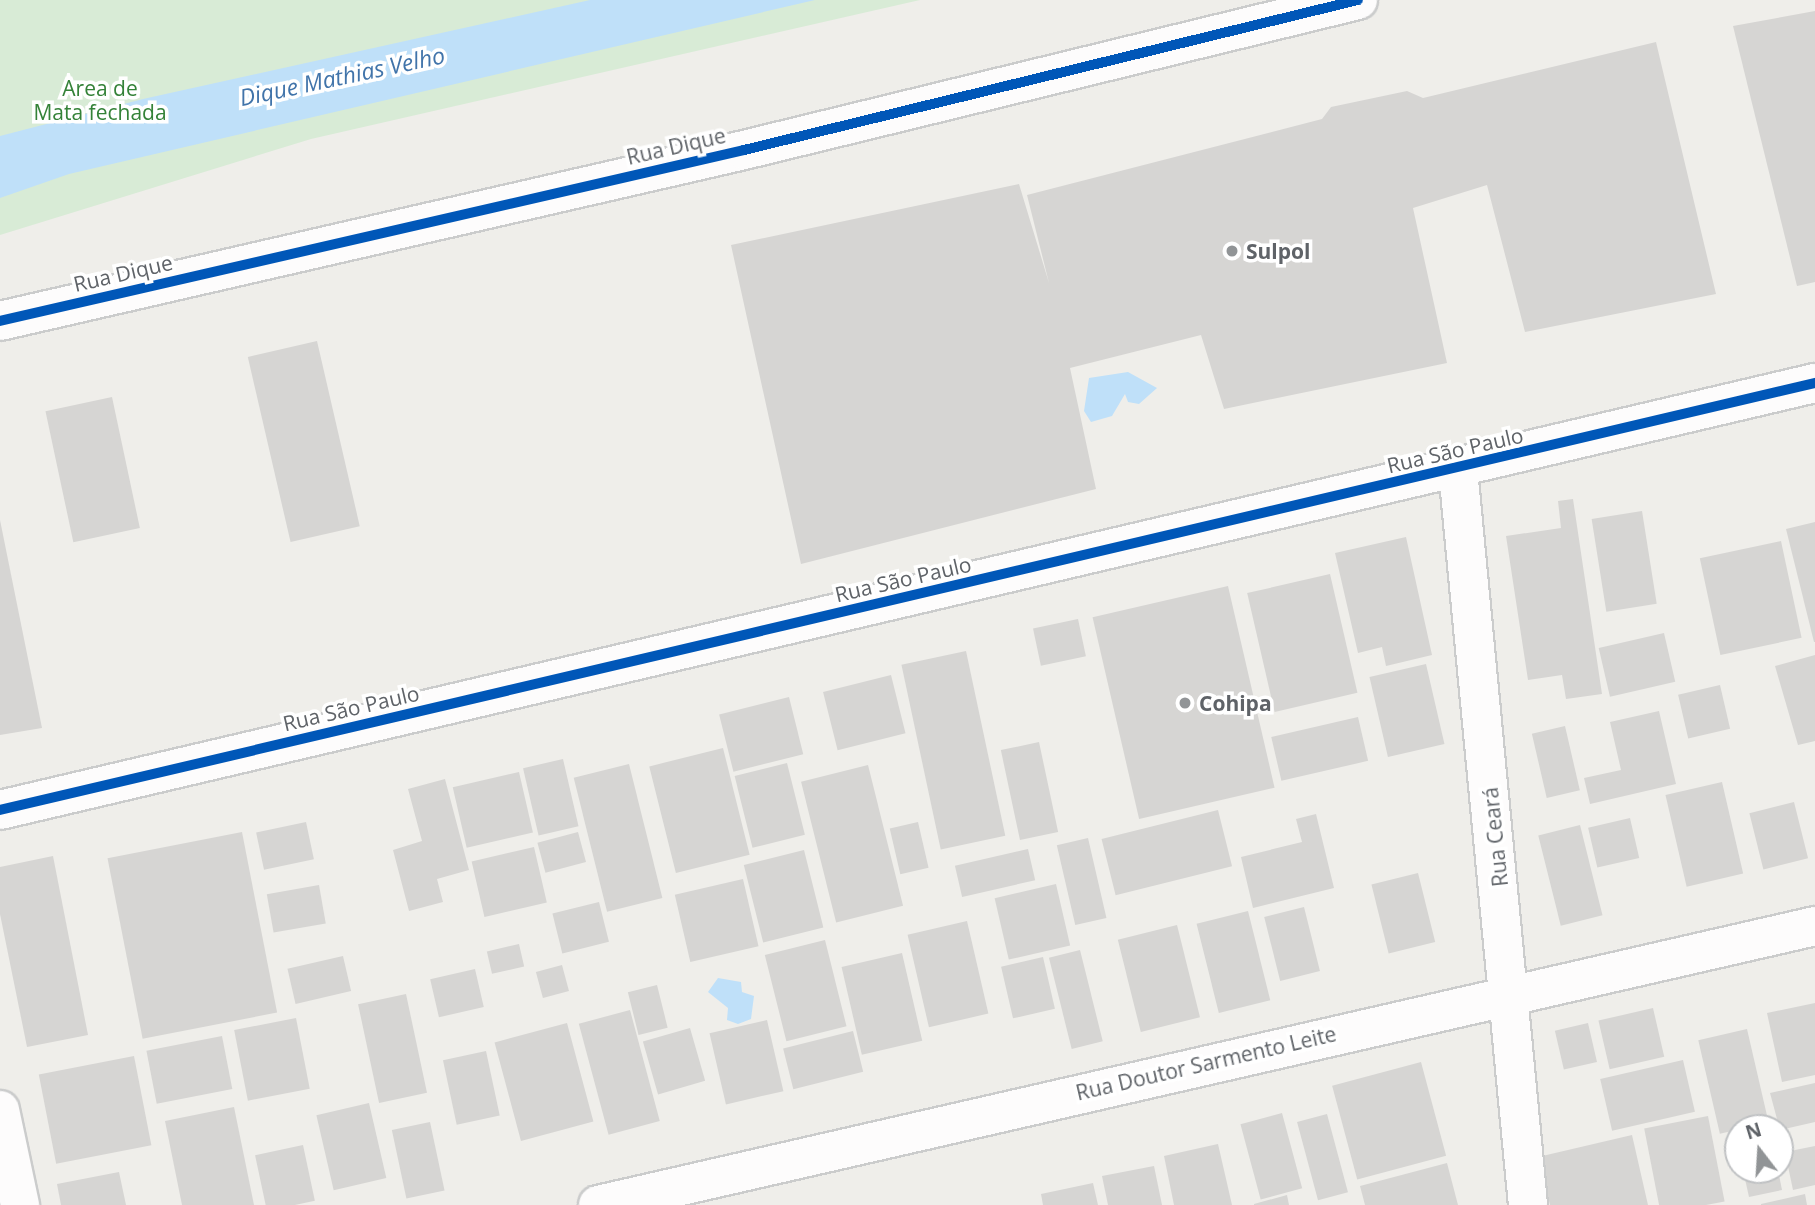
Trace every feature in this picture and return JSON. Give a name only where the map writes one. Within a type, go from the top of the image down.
[{"type":"street","name":"Rua Dique","points":[[0,321],[744,150],[1358,0]]},
{"type":"street","name":"Rua São Paulo","points":[[0,810],[1458,470],[1815,383]]},
{"type":"street","name":"Rua Ceará","points":[[1458,470],[1511,992],[1528,1205]]},
{"type":"street","name":"Rua Doutor Sarmento Leite","points":[[598,1205],[1511,992],[1815,926]]},
{"type":"street","points":[[0,1110],[20,1205]]},
{"type":"green space","name":"Area de Mata fechada","points":[[0,0],[920,0],[311,139],[0,235]]},
{"type":"water","name":"Dique Mathias Velho","points":[[590,0],[815,0],[69,174],[0,198],[0,136],[143,99]]},
{"type":"water","points":[[1128,372],[1157,388],[1139,404],[1128,402],[1125,394],[1112,416],[1091,422],[1084,411],[1089,378]]},
{"type":"water","points":[[718,978],[741,982],[742,992],[754,996],[751,1019],[738,1024],[727,1020],[728,1008],[708,992]]},
{"type":"building","points":[[1815,11],[1815,282],[1797,286],[1733,26]]},
{"type":"building","points":[[1656,42],[1716,294],[1525,332],[1487,185],[1413,208],[1447,363],[1224,409],[1201,335],[1070,368],[1096,489],[801,564],[731,245],[1019,184],[1049,283],[1027,195],[1322,119],[1331,107],[1407,91],[1423,98]]},
{"type":"building","points":[[317,341],[360,526],[291,542],[248,357]]},
{"type":"building","points":[[112,397],[140,528],[73,542],[45,411]]},
{"type":"building","points":[[1573,499],[1602,694],[1566,699],[1562,675],[1528,680],[1506,536],[1561,528],[1558,501]]},
{"type":"building","points":[[1642,511],[1657,604],[1606,612],[1592,519]]},
{"type":"building","points":[[0,520],[42,728],[0,735]]},
{"type":"building","points":[[1815,522],[1815,642],[1814,642],[1786,529]]},
{"type":"building","points":[[1406,537],[1432,655],[1386,666],[1382,647],[1358,653],[1335,553]]},
{"type":"building","points":[[1781,541],[1802,638],[1720,655],[1700,558]]},
{"type":"building","points":[[1330,574],[1357,693],[1275,712],[1247,593]]},
{"type":"building","name":"Cohipa","points":[[1228,586],[1275,788],[1139,819],[1093,617]]},
{"type":"building","points":[[1078,619],[1086,656],[1041,666],[1033,629]]},
{"type":"building","points":[[1664,633],[1675,682],[1610,697],[1599,648]]},
{"type":"building","points":[[966,651],[1005,836],[941,850],[901,665]]},
{"type":"building","points":[[1815,655],[1815,741],[1798,745],[1775,666]]},
{"type":"building","points":[[1426,664],[1444,744],[1388,757],[1369,677]]},
{"type":"building","points":[[891,675],[906,733],[838,750],[823,692]]},
{"type":"building","points":[[1720,685],[1730,729],[1688,739],[1678,695]]},
{"type":"building","points":[[789,697],[803,754],[733,772],[719,714]]},
{"type":"building","points":[[1659,711],[1676,784],[1590,804],[1584,778],[1621,770],[1610,722]]},
{"type":"building","points":[[1358,717],[1368,761],[1281,781],[1271,737]]},
{"type":"building","points":[[1565,726],[1580,790],[1547,798],[1532,734]]},
{"type":"building","points":[[1039,742],[1058,832],[1020,840],[1001,750]]},
{"type":"building","points":[[723,748],[750,855],[676,873],[649,766]]},
{"type":"building","points":[[563,759],[579,826],[539,835],[523,768]]},
{"type":"building","points":[[787,763],[805,835],[753,848],[735,776]]},
{"type":"building","points":[[629,764],[662,898],[607,912],[574,778]]},
{"type":"building","points":[[868,765],[903,906],[836,922],[801,782]]},
{"type":"building","points":[[519,772],[533,832],[467,848],[453,787]]},
{"type":"building","points":[[445,779],[469,870],[437,879],[443,902],[409,911],[393,850],[422,841],[408,789]]},
{"type":"building","points":[[1722,782],[1743,874],[1687,887],[1665,795]]},
{"type":"building","points":[[1794,802],[1808,858],[1763,869],[1749,813]]},
{"type":"building","points":[[1218,810],[1232,866],[1116,895],[1102,839]]},
{"type":"building","points":[[1316,814],[1334,888],[1253,908],[1241,857],[1302,842],[1296,819]]},
{"type":"building","points":[[1630,818],[1639,858],[1597,868],[1588,828]]},
{"type":"building","points":[[306,822],[314,859],[264,870],[256,833]]},
{"type":"building","points":[[918,822],[929,868],[900,874],[890,829]]},
{"type":"building","points":[[1580,825],[1602,915],[1561,926],[1538,835]]},
{"type":"building","points":[[242,832],[277,1013],[143,1039],[108,858]]},
{"type":"building","points":[[578,832],[586,862],[545,873],[537,843]]},
{"type":"building","points":[[1088,838],[1106,918],[1075,925],[1057,845]]},
{"type":"building","points":[[534,847],[547,903],[484,917],[472,861]]},
{"type":"building","points":[[1028,849],[1035,880],[962,897],[955,866]]},
{"type":"building","points":[[804,850],[823,928],[763,943],[744,865]]},
{"type":"building","points":[[53,856],[88,1035],[27,1047],[0,914],[0,867]]},
{"type":"building","points":[[1418,873],[1435,942],[1389,954],[1371,885]]},
{"type":"building","points":[[743,879],[759,946],[690,962],[675,895]]},
{"type":"building","points":[[1056,884],[1070,945],[1009,960],[995,898]]},
{"type":"building","points":[[319,885],[326,923],[274,933],[267,894]]},
{"type":"building","points":[[599,902],[609,942],[562,953],[552,914]]},
{"type":"building","points":[[1304,907],[1320,971],[1280,981],[1264,917]]},
{"type":"building","points":[[1248,911],[1270,1000],[1219,1013],[1197,924]]},
{"type":"building","points":[[967,921],[988,1014],[929,1027],[908,935]]},
{"type":"building","points":[[1177,925],[1200,1017],[1141,1032],[1118,940]]},
{"type":"building","points":[[825,940],[847,1026],[786,1041],[765,955]]},
{"type":"building","points":[[519,944],[524,966],[492,974],[487,951]]},
{"type":"building","points":[[1080,950],[1103,1041],[1072,1049],[1049,958]]},
{"type":"building","points":[[902,953],[922,1041],[862,1055],[842,967]]},
{"type":"building","points":[[343,956],[351,991],[296,1004],[287,969]]},
{"type":"building","points":[[1043,957],[1055,1009],[1013,1018],[1001,967]]},
{"type":"building","points":[[562,965],[569,991],[543,998],[536,972]]},
{"type":"building","points":[[475,969],[484,1007],[439,1017],[430,979]]},
{"type":"building","points":[[657,985],[668,1028],[639,1035],[628,992]]},
{"type":"building","points":[[406,994],[427,1093],[379,1103],[358,1004]]},
{"type":"building","points":[[1815,1003],[1815,1075],[1782,1082],[1767,1013]]},
{"type":"building","points":[[1653,1008],[1664,1057],[1610,1069],[1598,1021]]},
{"type":"building","points":[[630,1010],[660,1121],[609,1135],[579,1024]]},
{"type":"building","points":[[296,1018],[310,1089],[248,1101],[234,1030]]},
{"type":"building","points":[[767,1020],[783,1091],[726,1104],[710,1033]]},
{"type":"building","points":[[567,1023],[593,1122],[521,1141],[495,1042]]},
{"type":"building","points":[[1588,1023],[1597,1062],[1564,1070],[1555,1031]]},
{"type":"building","points":[[690,1028],[705,1081],[658,1094],[643,1042]]},
{"type":"building","points":[[1747,1029],[1767,1114],[1724,1114],[1724,1133],[1720,1134],[1698,1040]]},
{"type":"building","points":[[853,1031],[863,1072],[793,1089],[783,1048]]},
{"type":"building","points":[[222,1036],[232,1089],[157,1104],[146,1051]]},
{"type":"building","points":[[486,1051],[500,1116],[457,1125],[443,1060]]},
{"type":"building","points":[[134,1056],[151,1145],[56,1164],[39,1075]]},
{"type":"building","points":[[1683,1060],[1695,1112],[1612,1131],[1600,1079]]},
{"type":"building","points":[[1421,1062],[1446,1156],[1357,1180],[1332,1086]]},
{"type":"building","points":[[1815,1083],[1815,1122],[1794,1127],[1794,1114],[1776,1114],[1770,1093]]},
{"type":"building","points":[[369,1103],[386,1178],[334,1190],[316,1115]]},
{"type":"building","points":[[234,1107],[254,1205],[182,1205],[165,1121]]},
{"type":"building","points":[[1282,1113],[1302,1188],[1261,1199],[1240,1124]]},
{"type":"building","points":[[1327,1114],[1348,1192],[1318,1200],[1297,1122]]},
{"type":"building","points":[[1708,1116],[1725,1201],[1706,1205],[1659,1205],[1644,1128]]},
{"type":"building","points":[[430,1122],[445,1190],[406,1199],[392,1130]]},
{"type":"building","points":[[1632,1135],[1648,1205],[1550,1205],[1538,1157]]},
{"type":"building","points":[[1218,1144],[1232,1205],[1174,1205],[1164,1156]]},
{"type":"building","points":[[303,1145],[315,1201],[295,1205],[266,1205],[255,1155]]},
{"type":"building","points":[[1815,1146],[1815,1185],[1793,1190],[1794,1150]]},
{"type":"building","points":[[1447,1163],[1458,1205],[1365,1205],[1360,1186]]},
{"type":"building","points":[[1154,1166],[1162,1205],[1108,1205],[1102,1176]]},
{"type":"building","points":[[119,1172],[126,1205],[61,1205],[57,1184]]},
{"type":"building","points":[[1093,1183],[1098,1205],[1043,1205],[1041,1194]]},
{"type":"building","points":[[1746,1184],[1781,1184],[1782,1190],[1749,1197]]},
{"type":"building","points":[[1805,1194],[1807,1205],[1761,1205],[1761,1204]]},
{"type":"building","points":[[1287,1195],[1289,1205],[1254,1205],[1254,1204]]},
{"type":"cycle path","points":[[0,321],[744,150],[1358,0]]},
{"type":"cycle path","points":[[0,810],[1815,383]]},
{"type":"place","name":"Sulpol","points":[[1232,251]]},
{"type":"place","name":"Cohipa","points":[[1185,703]]}]
